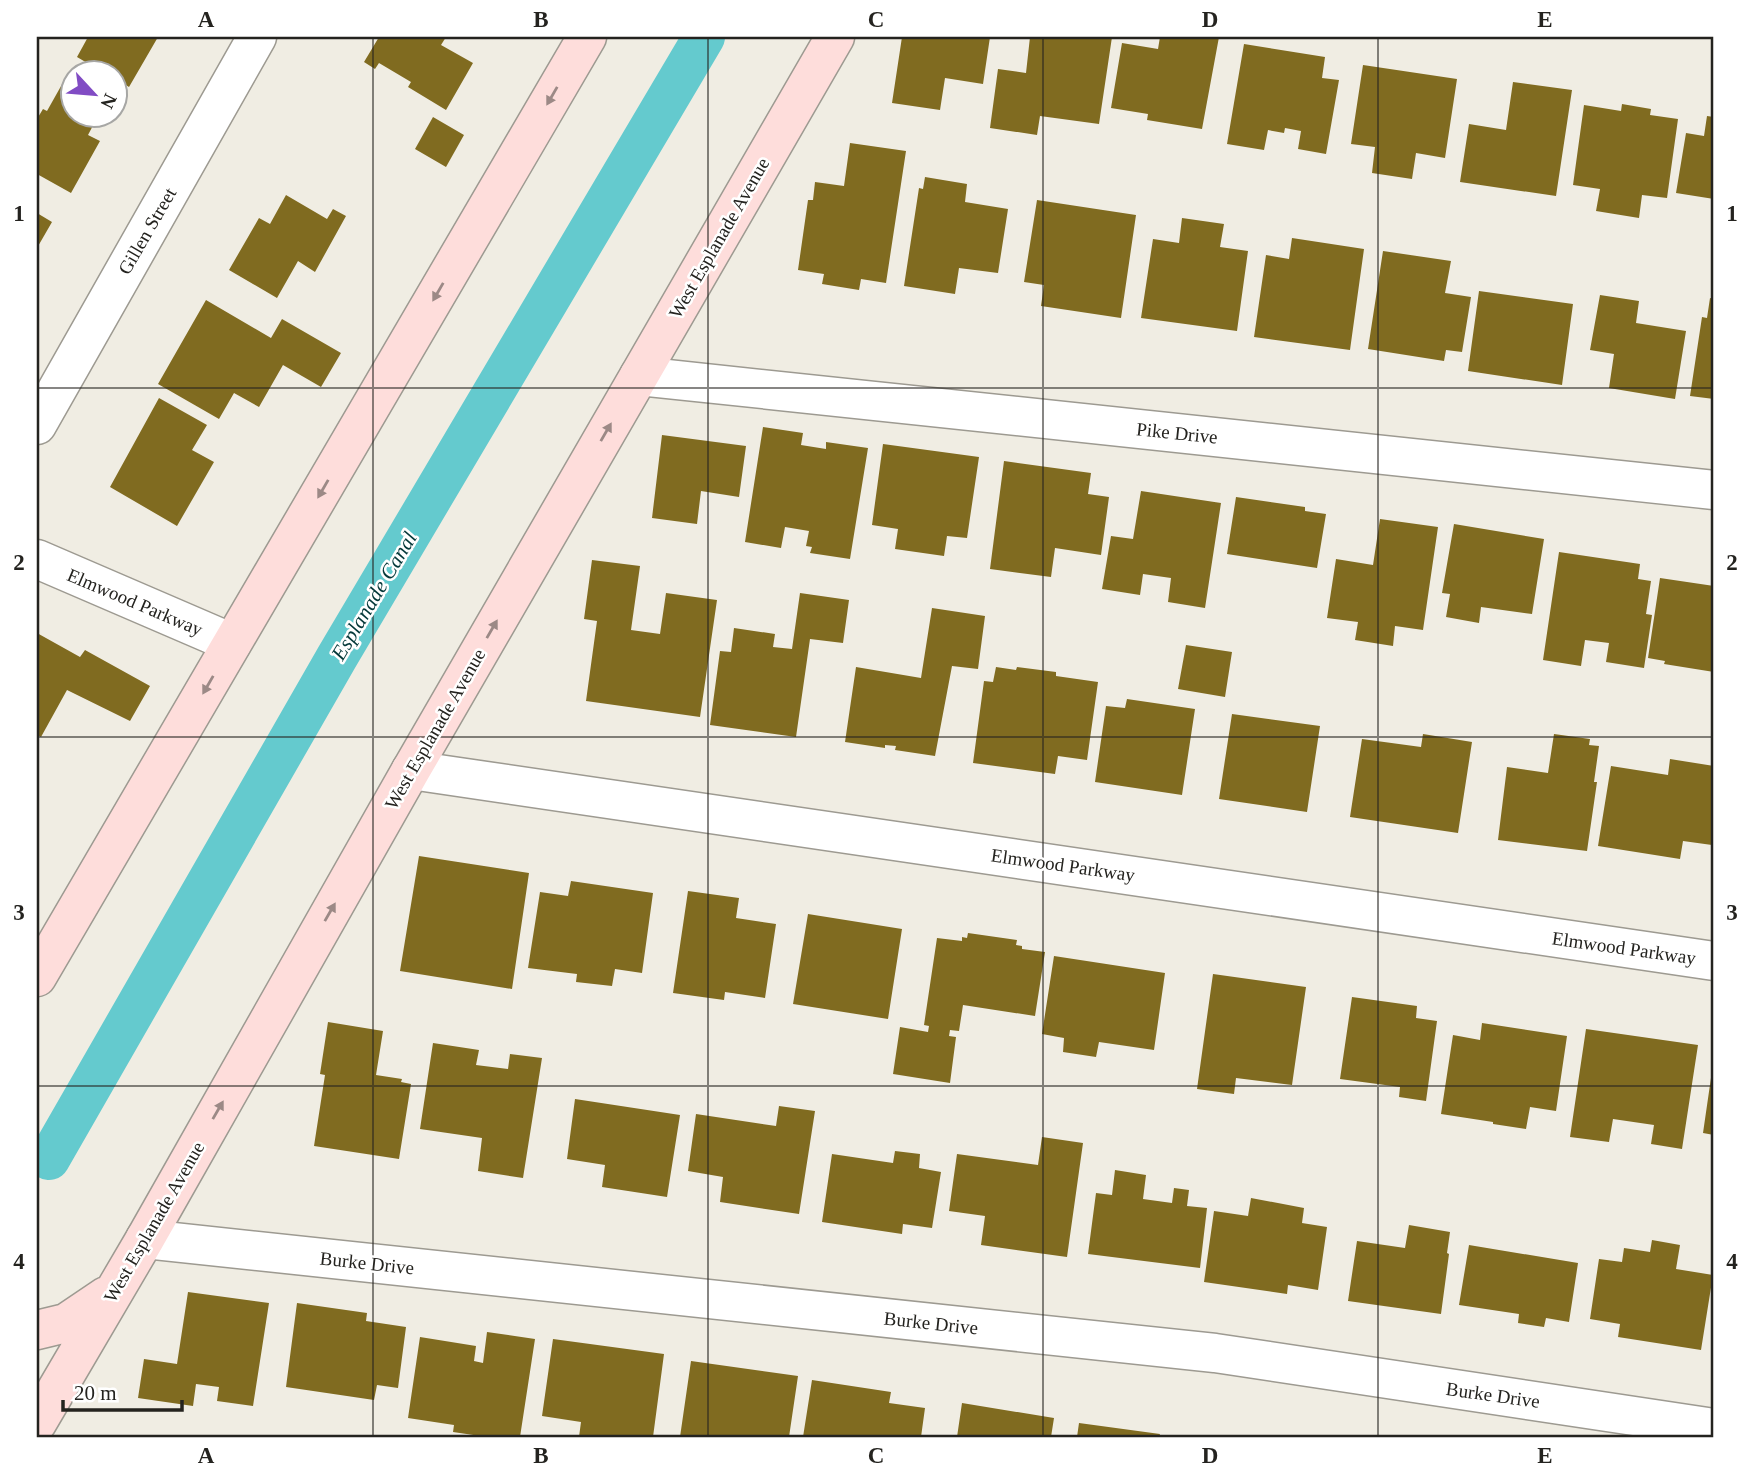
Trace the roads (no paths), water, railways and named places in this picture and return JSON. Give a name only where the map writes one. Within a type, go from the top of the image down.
[{"type":"main road","points":[[37,977],[587,37]]},
{"type":"main road","name":"West Esplanade Avenue","points":[[37,1423],[835,37]]},
{"type":"main road","points":[[37,1330],[66,1322],[113,1292]]},
{"type":"street","name":"Gillen Street","points":[[37,425],[257,37]]},
{"type":"street","name":"Pike Drive","points":[[639,376],[1714,490]]},
{"type":"street","name":"Elmwood Parkway","points":[[37,559],[232,643]]},
{"type":"street","name":"Elmwood Parkway","points":[[411,770],[1714,961]]},
{"type":"street","name":"Burke Drive","points":[[145,1238],[1215,1353],[1714,1428]]},
{"type":"waterway","name":"Esplanade Canal","points":[[49,1159],[337,657],[704,37]]}]
